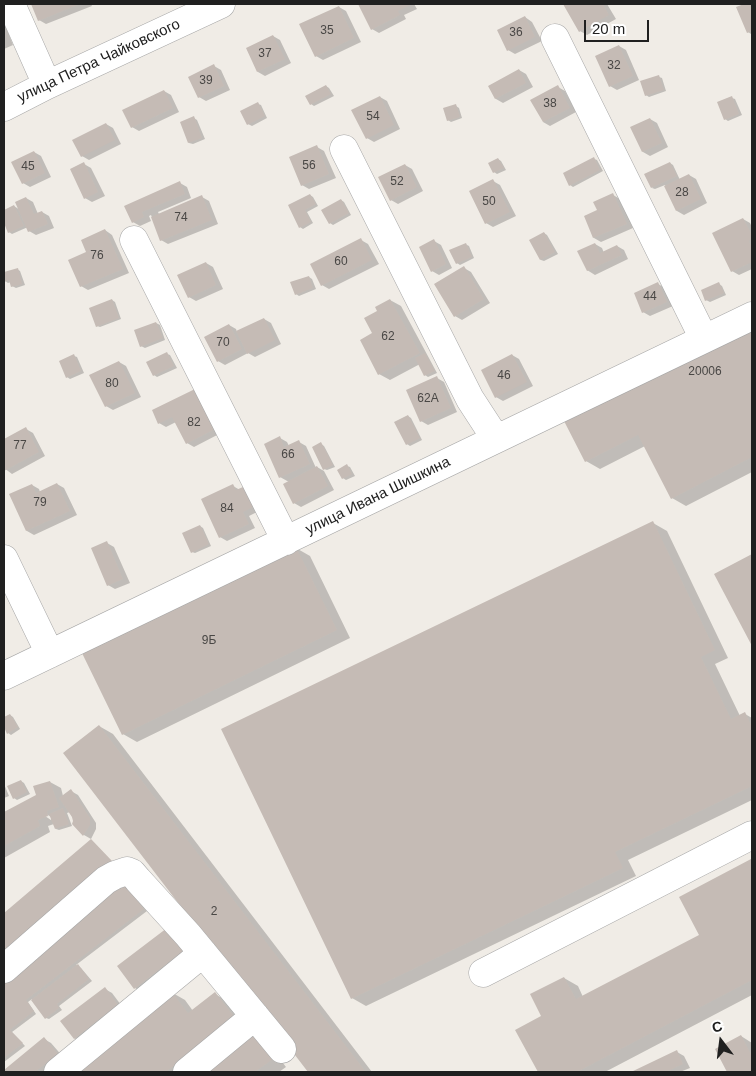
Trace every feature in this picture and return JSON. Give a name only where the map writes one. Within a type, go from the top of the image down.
[{"type":"street","points":[[12,4],[47,85]]},
{"type":"street","name":"улица Петра Чайковского","points":[[4,107],[221,4]]},
{"type":"street","points":[[554,38],[704,339]]},
{"type":"street","points":[[344,149],[470,399],[496,439]]},
{"type":"street","points":[[134,240],[286,541]]},
{"type":"street","name":"улица Ивана Шишкина","points":[[4,676],[752,316]]},
{"type":"street","points":[[4,560],[50,654]]},
{"type":"street","points":[[483,973],[752,835]]},
{"type":"street","points":[[4,969],[106,880],[127,871],[132,873],[203,953],[282,1049]]},
{"type":"street","points":[[58,1072],[203,953]]},
{"type":"street","points":[[187,1072],[255,1016]]},
{"type":"building","points":[[31,4],[80,4],[38,21]]},
{"type":"building","points":[[358,4],[412,4],[398,11],[400,15],[371,30]]},
{"type":"building","points":[[563,4],[603,4],[609,15],[579,32]]},
{"type":"building","points":[[751,4],[752,7],[752,31],[747,33],[736,7]]},
{"type":"building","points":[[339,6],[354,38],[315,57],[299,24]]},
{"type":"building","points":[[525,16],[535,37],[507,51],[497,30]]},
{"type":"building","points":[[273,35],[285,59],[257,72],[246,48]]},
{"type":"building","points":[[619,45],[633,76],[609,87],[595,56]]},
{"type":"building","points":[[214,64],[224,86],[198,98],[188,77]]},
{"type":"building","points":[[519,69],[526,83],[495,99],[488,86]]},
{"type":"building","points":[[659,75],[664,90],[645,96],[640,81]]},
{"type":"building","points":[[326,85],[331,94],[310,105],[305,96]]},
{"type":"building","points":[[558,85],[570,108],[543,122],[530,100]]},
{"type":"building","points":[[164,90],[173,108],[131,128],[122,110]]},
{"type":"building","points":[[380,96],[394,125],[366,139],[351,110]]},
{"type":"building","points":[[732,96],[739,114],[724,120],[717,102]]},
{"type":"building","points":[[258,102],[265,116],[247,125],[240,111]]},
{"type":"building","points":[[456,104],[460,117],[447,121],[443,108]]},
{"type":"building","points":[[194,116],[202,138],[188,143],[180,122]]},
{"type":"building","points":[[650,118],[662,143],[642,152],[630,127]]},
{"type":"building","points":[[106,123],[115,140],[81,157],[72,140]]},
{"type":"building","points":[[317,145],[329,174],[301,186],[289,157]]},
{"type":"building","points":[[34,151],[45,173],[22,184],[11,162]]},
{"type":"building","points":[[594,157],[600,170],[569,186],[563,173]]},
{"type":"building","points":[[498,158],[504,168],[493,173],[488,163]]},
{"type":"building","points":[[84,162],[98,192],[84,199],[70,169]]},
{"type":"building","points":[[670,162],[677,176],[651,188],[644,174]]},
{"type":"building","points":[[405,164],[417,187],[390,201],[378,177]]},
{"type":"building","points":[[689,174],[701,199],[676,211],[664,186]]},
{"type":"building","points":[[493,179],[510,212],[485,224],[469,191]]},
{"type":"building","points":[[180,181],[185,194],[142,212],[144,217],[132,223],[124,206]]},
{"type":"building","points":[[613,193],[627,224],[593,238],[584,216],[597,210],[593,202]]},
{"type":"building","points":[[310,194],[316,204],[305,210],[311,222],[299,228],[288,205]]},
{"type":"building","points":[[202,195],[212,220],[160,241],[151,217]]},
{"type":"building","points":[[26,197],[34,214],[42,211],[48,224],[28,232],[15,202]]},
{"type":"building","points":[[341,199],[349,213],[329,224],[321,210]]},
{"type":"building","points":[[14,205],[24,226],[8,233],[4,223],[4,210]]},
{"type":"building","points":[[743,218],[752,235],[752,239],[749,241],[752,248],[752,262],[731,272],[712,233]]},
{"type":"building","points":[[105,229],[123,269],[80,287],[68,260],[86,252],[81,240]]},
{"type":"building","points":[[544,232],[555,252],[540,260],[529,240]]},
{"type":"building","points":[[361,238],[372,260],[321,286],[310,264]]},
{"type":"building","points":[[434,239],[446,264],[431,272],[419,247]]},
{"type":"building","points":[[466,243],[472,257],[456,264],[449,250]]},
{"type":"building","points":[[595,243],[600,253],[617,245],[622,255],[587,271],[577,251]]},
{"type":"building","points":[[206,262],[216,285],[188,298],[177,275]]},
{"type":"building","points":[[464,266],[484,299],[454,317],[434,284]]},
{"type":"building","points":[[18,268],[22,284],[11,287],[9,280],[4,282],[4,272]]},
{"type":"building","points":[[309,276],[313,288],[295,295],[290,282]]},
{"type":"building","points":[[658,282],[667,302],[642,313],[634,293]]},
{"type":"building","points":[[719,282],[724,293],[705,301],[701,290]]},
{"type":"building","points":[[112,299],[119,318],[96,327],[89,308]]},
{"type":"building","points":[[390,299],[420,353],[378,375],[360,340],[372,333],[364,318],[377,311],[375,307]]},
{"type":"building","points":[[264,318],[275,340],[247,354],[236,331]]},
{"type":"building","points":[[156,322],[163,338],[140,347],[134,330]]},
{"type":"building","points":[[752,323],[752,457],[671,499],[638,435],[585,462],[564,421]]},
{"type":"building","points":[[229,324],[242,349],[217,362],[204,337]]},
{"type":"building","points":[[167,352],[174,366],[153,376],[146,362]]},
{"type":"building","points":[[425,353],[435,371],[424,376],[415,358]]},
{"type":"building","points":[[74,354],[81,371],[66,378],[59,361]]},
{"type":"building","points":[[512,354],[527,382],[495,398],[481,370]]},
{"type":"building","points":[[119,361],[135,393],[105,407],[89,375]]},
{"type":"building","points":[[437,376],[451,408],[420,422],[406,390]]},
{"type":"building","points":[[195,389],[215,429],[186,444],[172,417],[158,424],[152,410]]},
{"type":"building","points":[[408,415],[420,438],[406,445],[394,422]]},
{"type":"building","points":[[26,427],[39,452],[4,471],[4,439]]},
{"type":"building","points":[[280,436],[284,447],[299,440],[310,464],[279,478],[264,444]]},
{"type":"building","points":[[321,442],[333,465],[323,470],[312,447]]},
{"type":"building","points":[[347,464],[352,474],[342,479],[337,470]]},
{"type":"building","points":[[317,466],[328,486],[293,504],[283,484]]},
{"type":"building","points":[[57,483],[70,511],[26,531],[9,494],[32,484],[36,493]]},
{"type":"building","points":[[233,484],[236,490],[243,487],[253,507],[243,512],[249,524],[219,538],[201,499]]},
{"type":"building","points":[[653,521],[715,650],[701,657],[731,719],[745,712],[752,727],[752,786],[615,852],[623,868],[351,999],[221,729]]},
{"type":"building","points":[[200,525],[209,544],[191,553],[182,533]]},
{"type":"building","points":[[107,541],[123,579],[107,586],[91,548]]},
{"type":"building","points":[[296,547],[337,630],[122,735],[81,651]]},
{"type":"building","points":[[752,554],[752,646],[714,574]]},
{"type":"building","points":[[10,714],[18,727],[7,734],[4,727],[4,717]]},
{"type":"building","points":[[99,725],[366,1072],[308,1072],[63,753]]},
{"type":"building","points":[[21,780],[27,792],[13,799],[7,786]]},
{"type":"building","points":[[50,781],[59,807],[47,811],[48,816],[38,820],[40,826],[4,846],[4,826],[6,825],[4,812],[36,795],[33,786]]},
{"type":"building","points":[[71,789],[90,818],[90,825],[83,836],[72,824],[72,817],[59,798]]},
{"type":"building","points":[[63,808],[69,824],[55,829],[49,814]]},
{"type":"building","points":[[91,839],[113,862],[4,958],[4,913]]},
{"type":"building","points":[[751,859],[752,980],[577,1072],[538,1072],[515,1030],[541,1016],[530,994],[564,977],[576,999],[699,935],[679,897]]},
{"type":"building","points":[[122,880],[144,909],[26,1000],[34,1011],[10,1030],[23,1043],[4,1058],[4,978]]},
{"type":"building","points":[[167,928],[185,950],[134,989],[117,966]]},
{"type":"building","points":[[78,964],[89,979],[57,1004],[59,1008],[45,1019],[31,1000]]},
{"type":"building","points":[[105,987],[118,1005],[74,1039],[60,1021]]},
{"type":"building","points":[[171,991],[188,1013],[215,992],[235,1018],[166,1072],[66,1072]]},
{"type":"building","points":[[253,1033],[273,1059],[255,1072],[202,1072]]},
{"type":"building","points":[[741,1035],[752,1056],[752,1072],[727,1072],[715,1049]]},
{"type":"building","points":[[44,1037],[58,1054],[35,1072],[4,1072],[4,1070]]},
{"type":"building","points":[[677,1050],[683,1064],[666,1072],[631,1072]]}]
